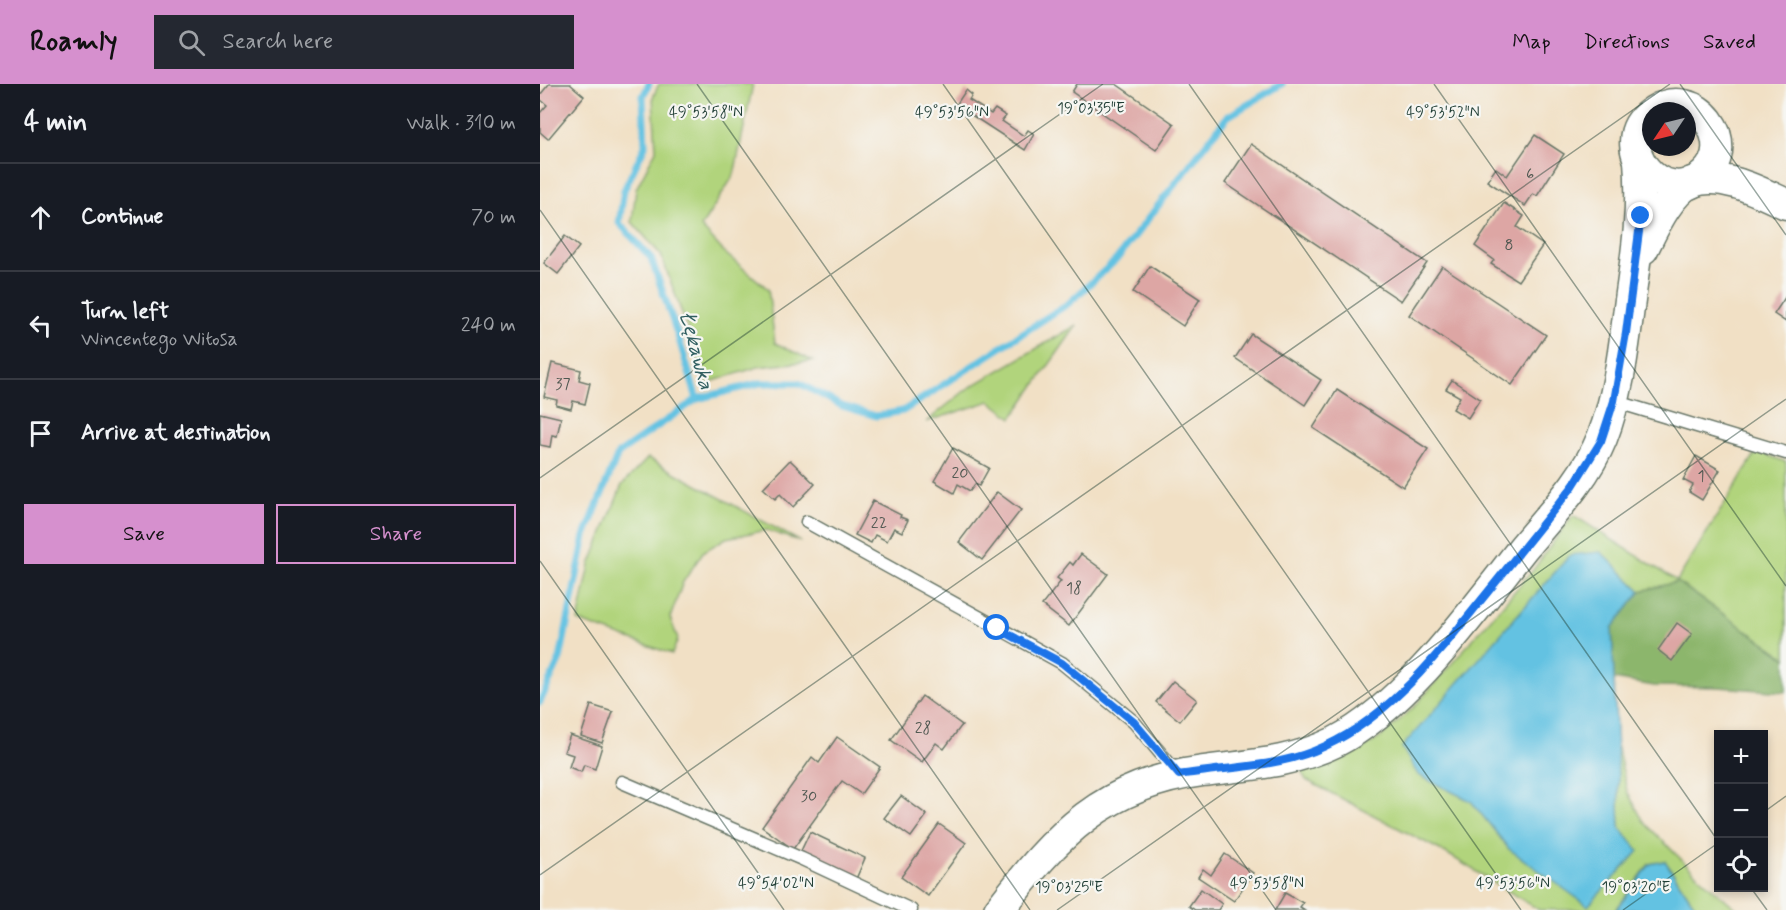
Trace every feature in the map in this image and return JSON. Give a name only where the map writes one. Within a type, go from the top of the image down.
[{"type":"street","points":[[1648,84],[1650,102]]},
{"type":"street","points":[[1634,271],[1657,221],[1671,200],[1705,174],[1714,160],[1717,145],[1714,129],[1706,116],[1683,95]]},
{"type":"street","points":[[999,910],[1042,857],[1090,812],[1124,792],[1179,775],[1280,761],[1297,757],[1337,741],[1397,696],[1442,648],[1573,486],[1601,441],[1614,401],[1626,333],[1641,216],[1642,193],[1636,144],[1638,129],[1642,124]]},
{"type":"street","points":[[1717,145],[1734,162],[1786,197]]},
{"type":"street","points":[[1639,160],[1647,173],[1660,182],[1676,186],[1716,180],[1738,184],[1786,204]]},
{"type":"lane","points":[[1614,401],[1786,453]]},
{"type":"lane","points":[[807,522],[1062,663],[1134,722],[1179,775]]},
{"type":"lane","points":[[622,782],[802,859],[910,910]]},
{"type":"green space","points":[[659,84],[753,84],[734,175],[701,227],[726,254],[768,289],[775,343],[813,361],[758,367],[707,383],[661,255],[632,222],[636,189],[656,150],[653,97]]},
{"type":"green space","points":[[1077,325],[1012,418],[990,401],[926,422],[967,389]]},
{"type":"green space","points":[[1757,451],[1786,462],[1786,658],[1678,582],[1641,591],[1601,552],[1418,775],[1471,801],[1509,849],[1620,829],[1616,740],[1627,791],[1644,822],[1714,889],[1714,892],[1738,910],[1698,910],[1665,861],[1649,864],[1616,910],[1539,910],[1446,853],[1306,780],[1302,772],[1352,755],[1380,738],[1414,707],[1533,570],[1573,515],[1677,581]]},
{"type":"green space","points":[[648,458],[801,542],[767,530],[726,538],[703,552],[683,582],[670,618],[678,639],[672,654],[578,621],[590,565],[622,485]]},
{"type":"green space","points":[[1677,582],[1786,658],[1786,692],[1718,687],[1654,686],[1614,679],[1612,627],[1641,591]]},
{"type":"water","points":[[1601,552],[1641,591],[1612,628],[1620,828],[1639,851],[1588,906],[1509,849],[1471,801],[1418,775],[1402,747],[1570,555]]},
{"type":"water","points":[[1665,861],[1698,910],[1616,910],[1650,864]]},
{"type":"building","points":[[549,84],[570,84],[584,96],[548,139],[540,132],[540,113],[547,105],[540,99],[540,95]]},
{"type":"building","points":[[1077,84],[1116,84],[1174,124],[1156,150],[1072,92]]},
{"type":"building","points":[[966,90],[972,95],[969,100],[991,114],[995,109],[1006,116],[1002,121],[1024,136],[1028,130],[1034,134],[1025,150],[956,105]]},
{"type":"building","points":[[1535,135],[1564,154],[1537,196],[1533,194],[1525,206],[1487,181],[1496,168],[1507,176]]},
{"type":"building","points":[[1251,144],[1427,263],[1401,301],[1225,183]]},
{"type":"building","points":[[1504,203],[1524,216],[1517,227],[1543,245],[1518,281],[1491,264],[1494,260],[1475,246]]},
{"type":"building","points":[[565,236],[579,247],[558,274],[544,263]]},
{"type":"building","points":[[1150,266],[1200,299],[1183,326],[1133,292]]},
{"type":"building","points":[[1442,266],[1546,335],[1512,385],[1409,315]]},
{"type":"building","points":[[1786,296],[1786,322],[1774,314]]},
{"type":"building","points":[[1251,334],[1321,380],[1305,405],[1235,358]]},
{"type":"building","points":[[552,363],[581,370],[579,380],[590,383],[585,404],[573,401],[571,409],[556,405],[557,400],[544,397]]},
{"type":"building","points":[[1452,380],[1480,399],[1468,418],[1453,409],[1460,397],[1446,389]]},
{"type":"building","points":[[1337,390],[1428,449],[1403,487],[1313,428]]},
{"type":"building","points":[[540,413],[561,418],[557,436],[552,435],[550,447],[540,445]]},
{"type":"building","points":[[953,448],[989,468],[979,486],[975,484],[970,491],[958,484],[954,493],[934,481]]},
{"type":"building","points":[[1696,456],[1720,470],[1702,500],[1689,492],[1693,485],[1683,480]]},
{"type":"building","points":[[790,460],[815,484],[793,507],[780,494],[775,499],[763,488]]},
{"type":"building","points":[[997,492],[1021,510],[982,560],[959,542]]},
{"type":"building","points":[[873,501],[908,520],[902,532],[894,528],[887,541],[875,535],[871,543],[855,535]]},
{"type":"building","points":[[1081,554],[1108,574],[1069,626],[1042,605],[1061,581],[1057,578],[1070,562],[1073,565]]},
{"type":"building","points":[[1677,623],[1692,634],[1672,661],[1658,650]]},
{"type":"building","points":[[1173,681],[1197,700],[1180,721],[1156,702]]},
{"type":"building","points":[[922,696],[962,725],[944,749],[936,743],[922,762],[891,740]]},
{"type":"building","points":[[591,705],[613,712],[602,743],[581,736]]},
{"type":"building","points":[[570,735],[602,746],[595,769],[584,765],[581,772],[569,767],[573,755],[564,752]]},
{"type":"building","points":[[837,737],[880,767],[861,794],[842,781],[793,849],[762,827],[812,757],[819,763]]},
{"type":"building","points":[[901,796],[927,815],[911,837],[884,818]]},
{"type":"building","points":[[939,824],[966,843],[928,896],[901,877]]},
{"type":"building","points":[[810,832],[865,858],[856,879],[800,853]]},
{"type":"building","points":[[1225,854],[1253,873],[1234,901],[1198,877],[1203,869],[1211,875]]},
{"type":"building","points":[[1201,889],[1222,904],[1218,910],[1195,910],[1189,906]]},
{"type":"building","points":[[1285,893],[1303,903],[1300,907],[1305,910],[1275,910]]},
{"type":"waterway","name":"Łękawka","points":[[540,702],[560,659],[585,536],[618,454],[697,399],[651,258],[619,223],[624,190],[645,146],[643,96],[649,84]]},
{"type":"waterway","points":[[697,399],[760,383],[799,383],[842,406],[876,416],[903,411],[1069,303],[1116,260],[1227,117],[1282,84]]},
{"type":"route","points":[[997,628],[1062,663],[1134,722],[1179,775],[1297,757],[1337,741],[1358,728],[1397,696],[1442,648],[1573,486],[1592,458],[1601,441],[1614,401],[1626,333],[1641,216]]}]
